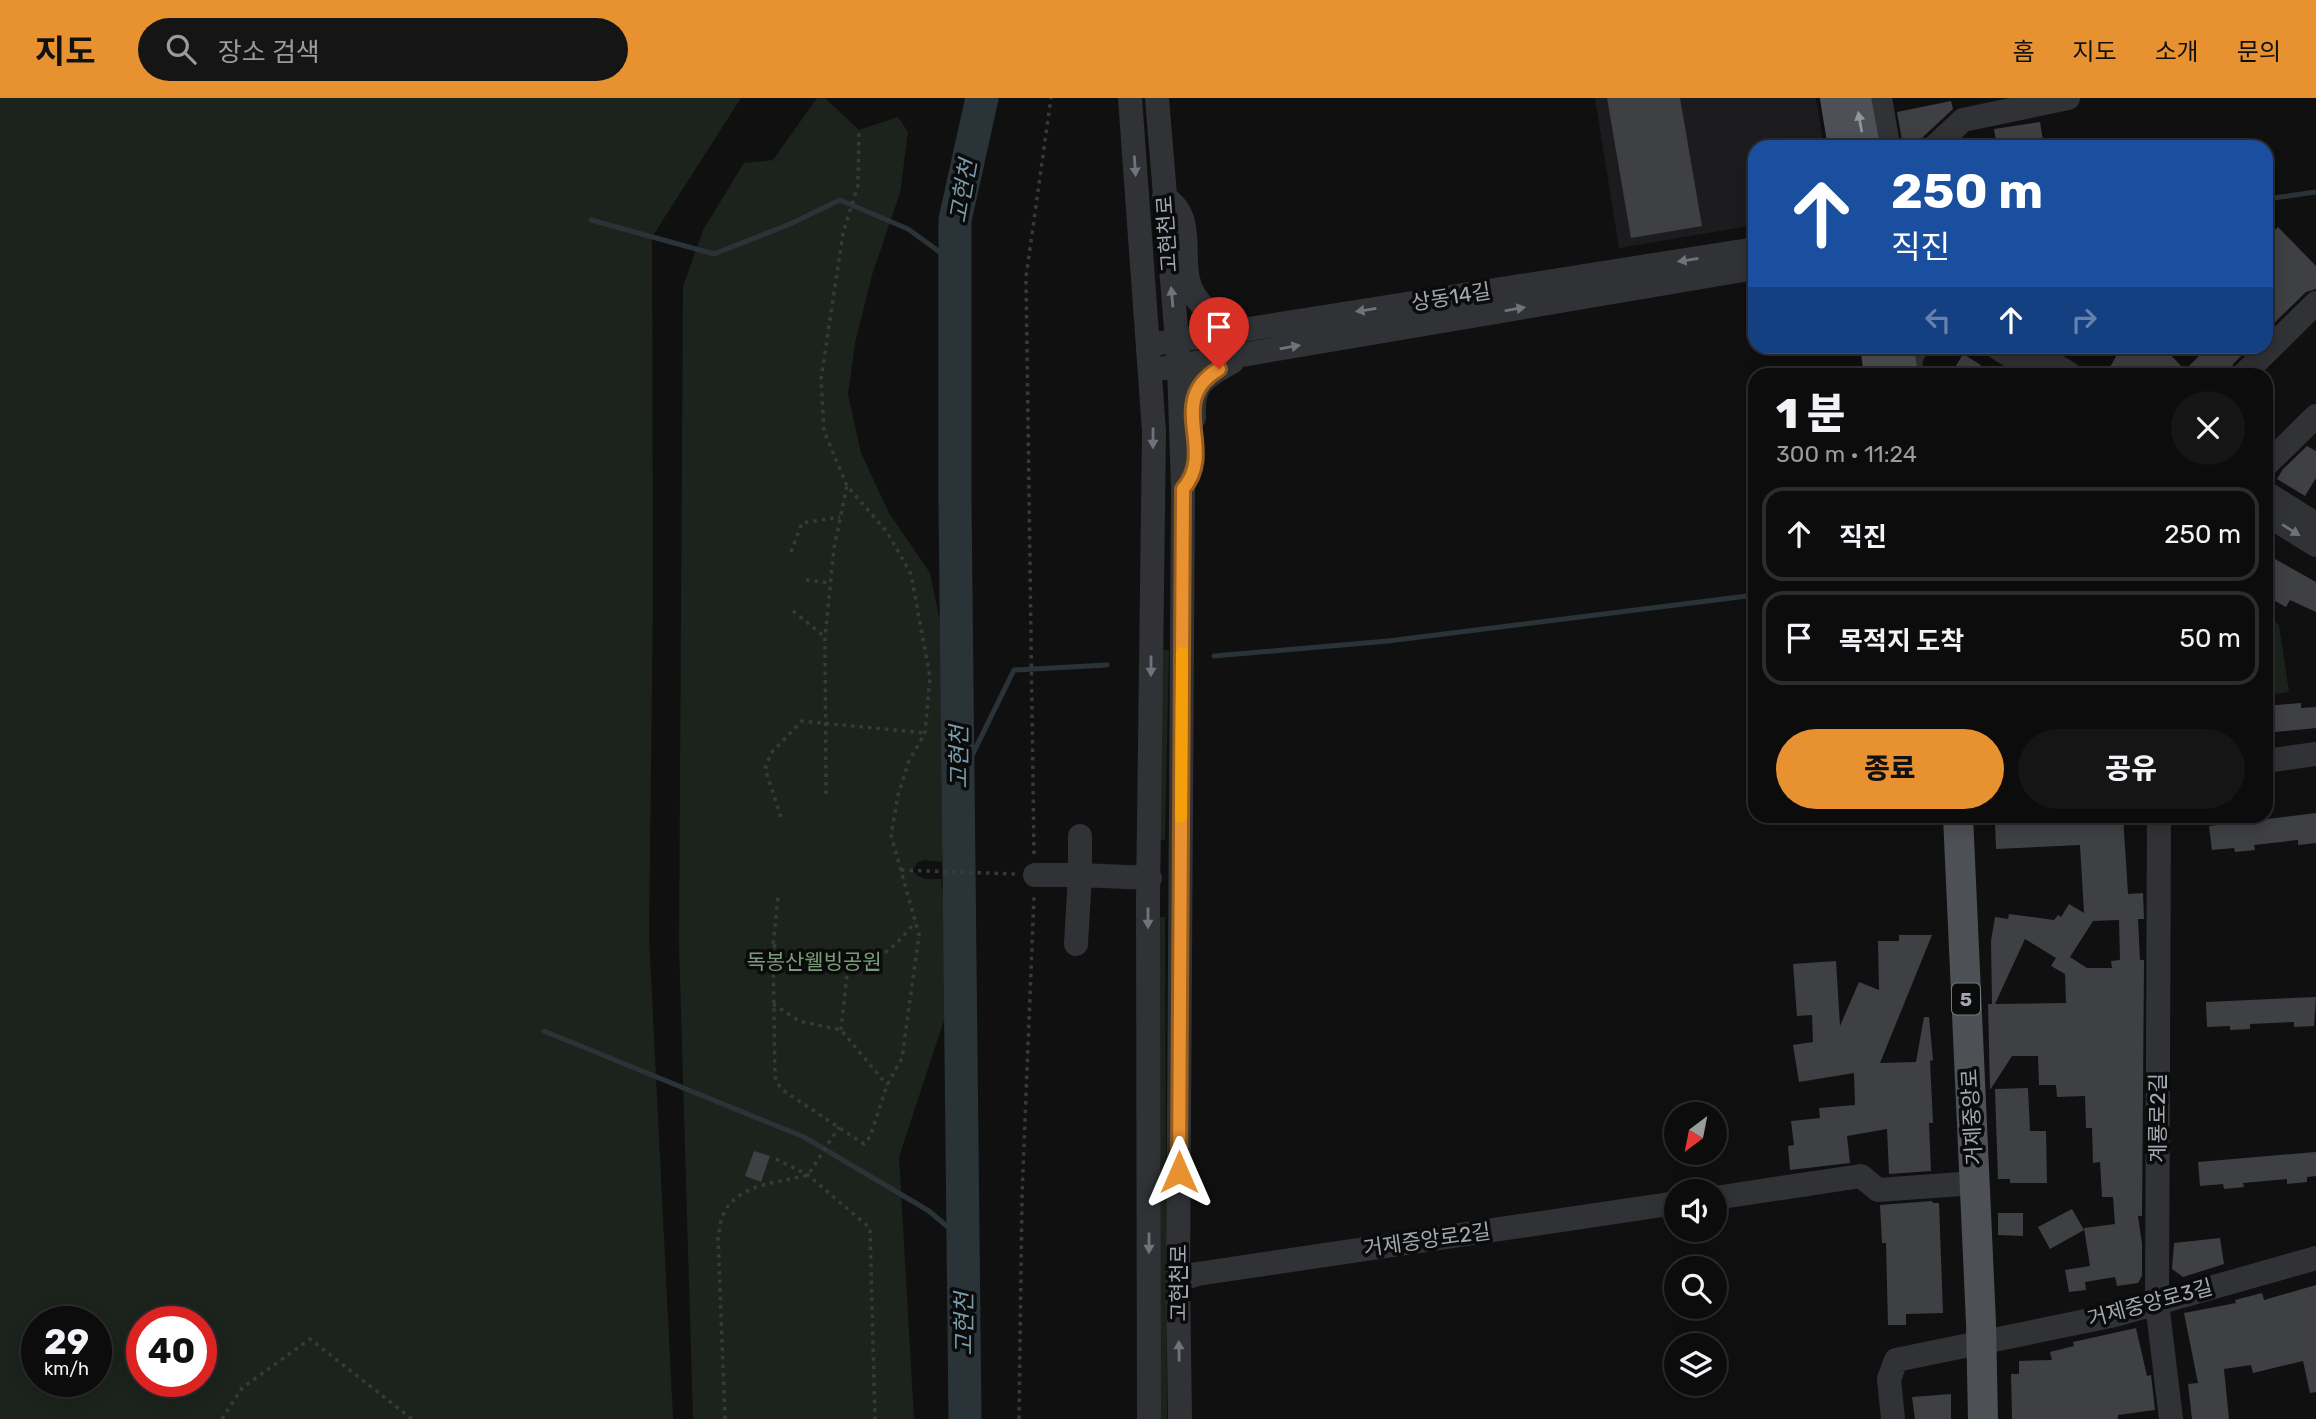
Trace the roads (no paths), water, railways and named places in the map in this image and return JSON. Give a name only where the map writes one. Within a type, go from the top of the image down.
[{"type":"main road","points":[[1833,98],[1842,140]]},
{"type":"main road","points":[[1856,98],[1863,140]]},
{"type":"main road","name":"거제중앙로","points":[[1958,823],[1982,1341],[1983,1419]]},
{"type":"street","name":"고현천로","points":[[1130,98],[1153,445],[1149,1419]]},
{"type":"street","name":"고현천로","points":[[1157,98],[1179,365],[1183,489],[1178,1280],[1180,1419]]},
{"type":"street","points":[[1833,98],[1834,140]]},
{"type":"street","points":[[1880,98],[1887,140]]},
{"type":"street","points":[[1942,140],[1963,120],[2068,98]]},
{"type":"street","points":[[1164,197],[1174,203],[1183,214],[1191,289],[1210,313],[1236,330]]},
{"type":"street","name":"상동14길","points":[[1147,345],[1748,249]]},
{"type":"street","name":"상동14길","points":[[1150,370],[1748,269]]},
{"type":"street","points":[[2273,345],[2316,303]]},
{"type":"street","points":[[2008,354],[2030,368]]},
{"type":"street","points":[[2036,354],[2060,368]]},
{"type":"street","points":[[2250,368],[2264,354]]},
{"type":"street","points":[[1183,489],[1194,469],[1193,400],[1196,388],[1208,376],[1239,355]]},
{"type":"street","points":[[2273,458],[2316,416]]},
{"type":"street","points":[[2273,498],[2316,524]]},
{"type":"street","points":[[2273,518],[2316,545]]},
{"type":"street","points":[[2273,760],[2316,754]]},
{"type":"street","name":"계룡로2길","points":[[2159,823],[2157,1303],[2171,1419]]},
{"type":"street","points":[[1076,944],[1080,836]]},
{"type":"street","points":[[1035,875],[1150,878]]},
{"type":"street","points":[[1727,1196],[1861,1176],[1878,1190],[1975,1183]]},
{"type":"street","name":"거제중앙로2길","points":[[1178,1280],[1211,1272],[1664,1205]]},
{"type":"street","name":"거제중앙로3길","points":[[1893,1419],[1889,1379],[1896,1360],[2115,1315],[2316,1258]]},
{"type":"waterway","name":"고현천","points":[[965,1419],[955,502],[955,220],[982,98]]},
{"type":"waterway","points":[[2273,198],[2316,192]]},
{"type":"waterway","points":[[591,220],[714,254],[790,224],[840,200],[908,229],[955,263]]},
{"type":"waterway","points":[[1214,656],[1388,641],[1748,596]]},
{"type":"waterway","points":[[958,784],[1014,670],[1107,665]]},
{"type":"waterway","points":[[544,1031],[804,1137],[929,1211],[963,1240]]},
{"type":"park label","name":"독봉산웰빙공원","points":[[814,962]]}]
